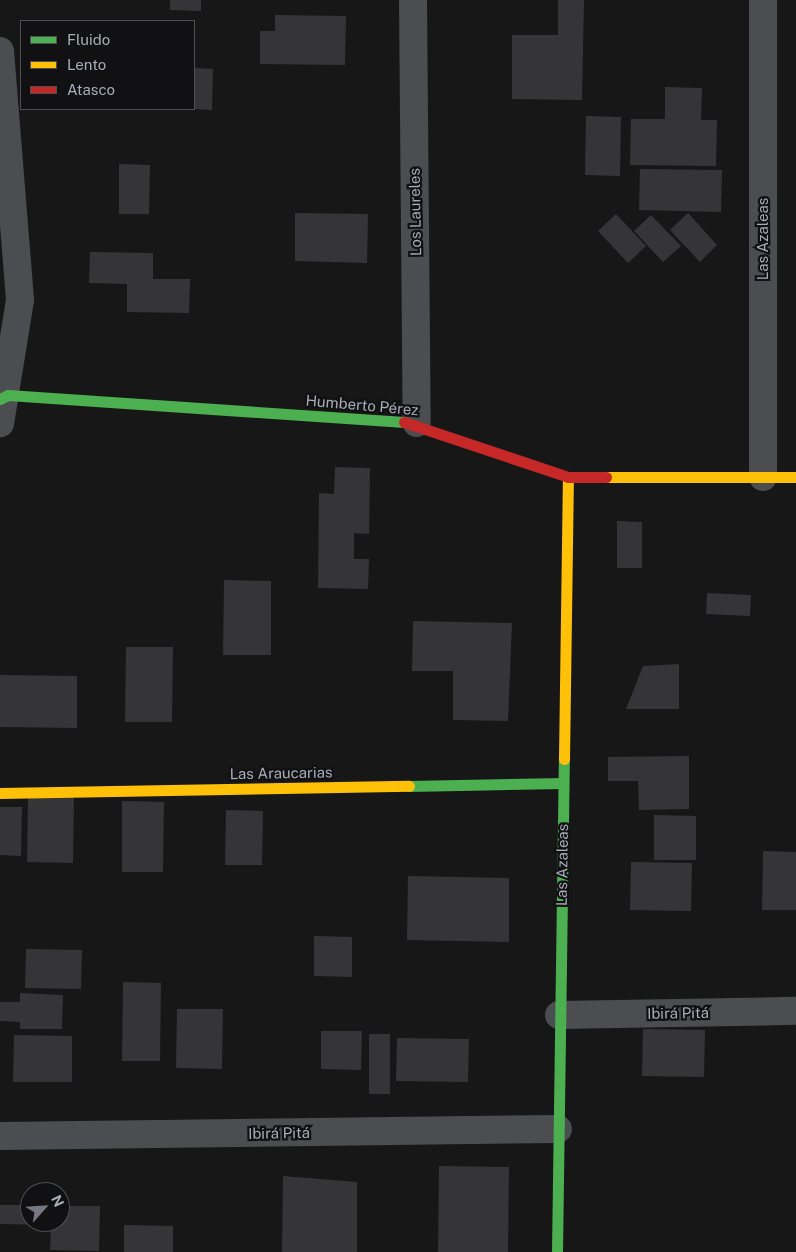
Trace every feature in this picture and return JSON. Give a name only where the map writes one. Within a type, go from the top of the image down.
[{"type":"street","name":"Los Laureles","points":[[413,0],[417,423]]},
{"type":"street","name":"Las Azaleas","points":[[763,0],[763,477]]},
{"type":"street","points":[[0,51],[20,300],[0,423]]},
{"type":"street","name":"Humberto Pérez","points":[[4,397],[417,423],[568,477],[796,477]]},
{"type":"street","name":"Las Azaleas","points":[[557,1252],[568,477]]},
{"type":"street","name":"Las Araucarias","points":[[0,794],[563,783]]},
{"type":"street","name":"Ibirá Pitá","points":[[559,1016],[796,1010]]},
{"type":"street","name":"Ibirá Pitá","points":[[0,1136],[558,1129]]},
{"type":"building","points":[[170,0],[201,0],[201,11],[170,10]]},
{"type":"building","points":[[558,0],[584,0],[582,100],[512,99],[512,35],[558,35]]},
{"type":"building","points":[[275,15],[346,16],[345,65],[260,64],[260,31],[275,31]]},
{"type":"building","points":[[195,68],[213,69],[212,110],[195,109]]},
{"type":"building","points":[[665,87],[702,88],[701,120],[717,120],[716,166],[630,165],[631,119],[665,119]]},
{"type":"building","points":[[586,116],[621,117],[620,176],[585,175]]},
{"type":"building","points":[[119,164],[150,165],[149,214],[119,214]]},
{"type":"building","points":[[640,169],[722,170],[721,212],[639,210]]},
{"type":"building","points":[[295,213],[368,214],[367,263],[295,261]]},
{"type":"building","points":[[688,213],[717,245],[700,262],[670,230]]},
{"type":"building","points":[[616,214],[646,246],[628,263],[598,231]]},
{"type":"building","points":[[651,215],[681,246],[663,262],[634,231]]},
{"type":"building","points":[[90,252],[153,253],[153,279],[190,279],[189,313],[127,312],[127,284],[89,283]]},
{"type":"building","points":[[335,467],[370,468],[369,534],[354,533],[354,559],[369,559],[368,589],[318,588],[319,493],[334,494]]},
{"type":"building","points":[[617,521],[642,522],[642,568],[617,568]]},
{"type":"building","points":[[224,580],[271,581],[271,655],[223,655]]},
{"type":"building","points":[[707,593],[751,595],[750,616],[706,614]]},
{"type":"building","points":[[413,621],[512,623],[508,721],[453,720],[453,671],[412,671]]},
{"type":"building","points":[[126,647],[173,647],[172,722],[125,722]]},
{"type":"building","points":[[679,664],[679,709],[626,709],[643,666]]},
{"type":"building","points":[[0,675],[77,676],[77,728],[0,727]]},
{"type":"building","points":[[689,756],[689,809],[639,810],[638,781],[608,781],[608,757]]},
{"type":"building","points":[[28,796],[74,796],[73,863],[27,862]]},
{"type":"building","points":[[122,801],[164,802],[163,872],[122,872]]},
{"type":"building","points":[[0,807],[22,807],[21,856],[0,855]]},
{"type":"building","points":[[226,810],[263,811],[262,865],[225,865]]},
{"type":"building","points":[[654,815],[696,816],[696,860],[654,860]]},
{"type":"building","points":[[763,851],[796,852],[796,910],[762,910]]},
{"type":"building","points":[[631,862],[692,863],[691,911],[630,910]]},
{"type":"building","points":[[408,876],[509,878],[509,942],[407,940]]},
{"type":"building","points":[[314,936],[352,937],[352,977],[314,976]]},
{"type":"building","points":[[26,949],[82,950],[81,989],[25,988]]},
{"type":"building","points":[[123,982],[161,983],[160,1061],[122,1061]]},
{"type":"building","points":[[20,993],[63,995],[62,1029],[20,1029],[20,1022],[0,1021],[0,1002],[20,1002]]},
{"type":"building","points":[[177,1009],[223,1009],[222,1069],[176,1068]]},
{"type":"building","points":[[643,1029],[705,1030],[704,1077],[642,1076]]},
{"type":"building","points":[[321,1031],[362,1031],[361,1070],[321,1069]]},
{"type":"building","points":[[369,1034],[390,1034],[390,1094],[369,1094]]},
{"type":"building","points":[[14,1035],[72,1036],[72,1082],[13,1082]]},
{"type":"building","points":[[397,1038],[469,1039],[468,1082],[396,1081]]},
{"type":"building","points":[[439,1166],[509,1167],[508,1252],[438,1252]]},
{"type":"building","points":[[283,1176],[357,1182],[357,1252],[282,1252]]},
{"type":"building","points":[[0,1205],[20,1205],[20,1224],[0,1224]]},
{"type":"building","points":[[70,1206],[100,1206],[99,1251],[50,1250],[51,1232],[70,1232]]},
{"type":"building","points":[[124,1225],[173,1226],[173,1252],[124,1252]]},
{"type":"traffic: fast","points":[[0,399],[8,395],[404,422]]},
{"type":"traffic: fast","points":[[557,1252],[564,759]]},
{"type":"traffic: fast","points":[[409,786],[563,783]]},
{"type":"traffic: slow","points":[[564,759],[568,477]]},
{"type":"traffic: slow","points":[[606,477],[796,477]]},
{"type":"traffic: slow","points":[[0,793],[409,786]]},
{"type":"traffic: jam","points":[[404,422],[568,477],[606,477]]}]
